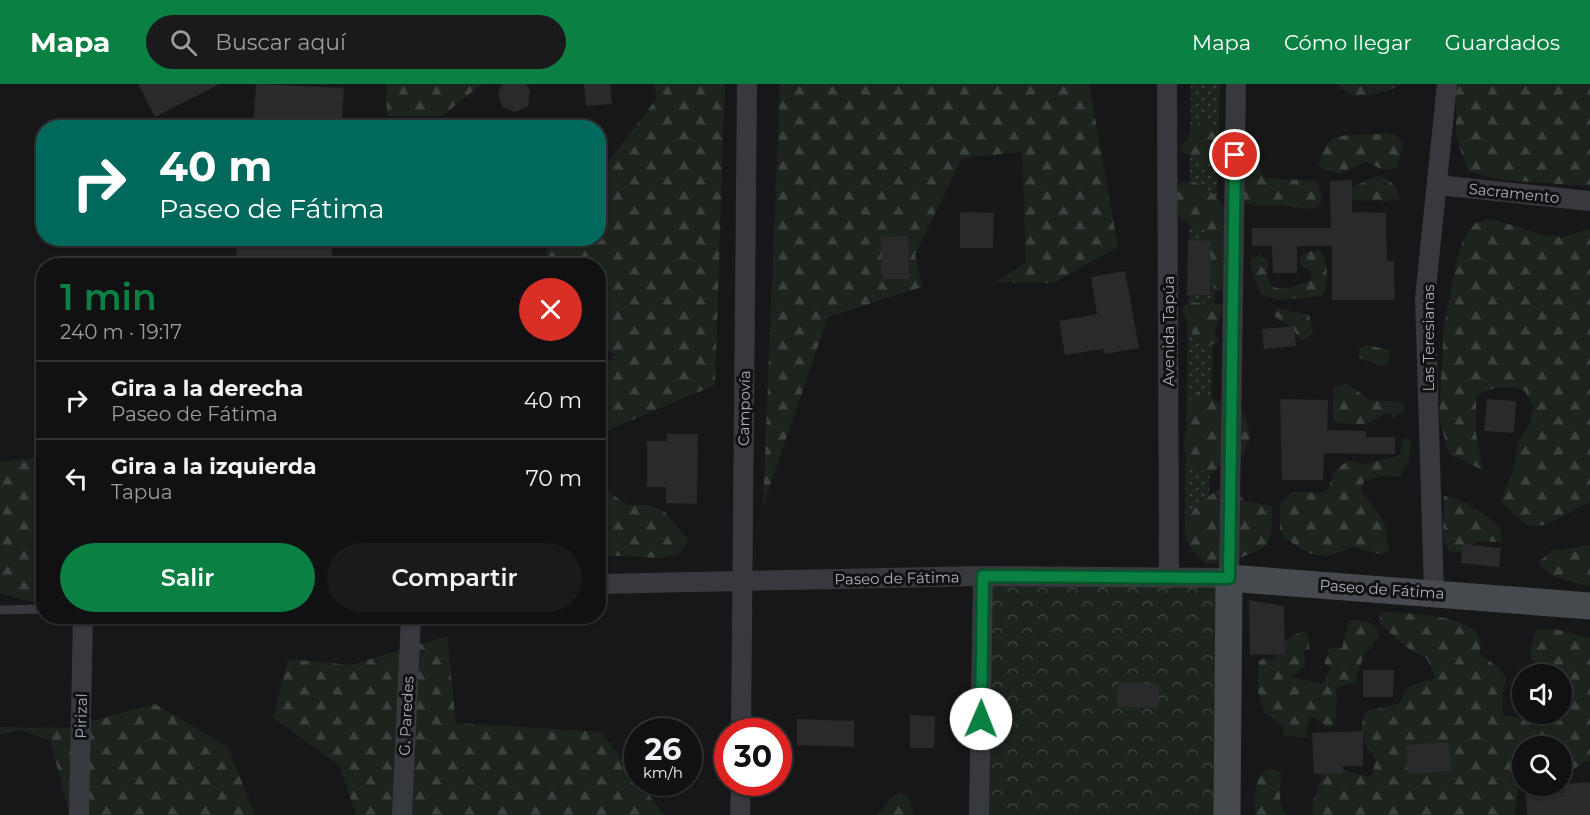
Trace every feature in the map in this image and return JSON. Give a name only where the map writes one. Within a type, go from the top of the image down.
[{"type":"street","name":"Campovía","points":[[741,718],[747,84]]},
{"type":"street","name":"Avenida Tapúa","points":[[1167,84],[1169,578]]},
{"type":"street","points":[[1227,815],[1236,84]]},
{"type":"street","name":"Las Teresianas","points":[[1434,592],[1425,298],[1447,84]]},
{"type":"street","name":"Sacramento","points":[[1437,185],[1590,201]]},
{"type":"street","name":"Paseo de Fátima","points":[[606,584],[983,576],[1229,578],[1434,592],[1590,606]]},
{"type":"street","points":[[979,815],[983,576]]},
{"type":"street","name":"Pirizal","points":[[79,815],[83,624]]},
{"type":"street","name":"G. Paredes","points":[[402,815],[411,624]]},
{"type":"street","points":[[740,815],[741,796]]},
{"type":"lane","points":[[0,610],[36,609]]},
{"type":"green space","points":[[386,84],[482,84],[442,116],[387,116]]},
{"type":"green space","points":[[654,84],[725,84],[715,385],[606,431],[606,364],[615,354],[606,351],[606,258],[545,258],[548,246],[606,246],[606,165],[657,98]]},
{"type":"green space","points":[[780,84],[1089,84],[1118,247],[1053,283],[995,282],[1026,263],[1022,152],[962,158],[915,255],[922,287],[828,317],[763,506]]},
{"type":"green space","points":[[1191,84],[1220,84],[1208,527],[1187,534],[1185,526]]},
{"type":"green space","points":[[1338,84],[1400,84],[1383,92],[1360,96],[1348,94]]},
{"type":"green space","points":[[1456,84],[1590,84],[1590,186],[1503,180],[1468,171],[1456,136]]},
{"type":"green space","points":[[1201,120],[1214,125],[1223,143],[1234,152],[1251,154],[1265,178],[1317,181],[1322,199],[1318,207],[1309,209],[1282,205],[1255,206],[1230,196],[1229,160],[1203,164],[1179,150]]},
{"type":"green space","points":[[1387,133],[1396,135],[1403,143],[1397,167],[1393,169],[1377,167],[1366,161],[1341,174],[1322,169],[1319,165],[1323,151],[1332,138]]},
{"type":"green space","points":[[1376,176],[1392,183],[1400,200],[1386,199],[1386,202],[1346,198],[1347,190]]},
{"type":"green space","points":[[1184,181],[1204,187],[1230,212],[1224,291],[1214,289],[1212,266],[1207,253],[1208,231],[1184,221],[1178,214],[1176,194],[1180,184]]},
{"type":"green space","points":[[1492,219],[1544,235],[1562,237],[1590,229],[1590,502],[1545,525],[1528,526],[1500,502],[1514,468],[1518,443],[1530,423],[1533,407],[1525,391],[1500,387],[1488,390],[1476,397],[1476,434],[1483,470],[1449,454],[1439,418],[1444,325],[1458,255],[1464,238],[1475,223]]},
{"type":"green space","points":[[1319,250],[1325,259],[1327,272],[1322,296],[1278,300],[1261,295],[1251,268],[1251,258],[1260,255],[1268,261],[1267,277],[1272,286],[1280,289],[1311,280],[1311,271],[1303,267],[1299,259],[1305,252]]},
{"type":"green space","points":[[1188,302],[1225,305],[1214,332],[1219,340],[1211,345],[1202,346],[1195,341],[1182,309]]},
{"type":"green space","points":[[1276,308],[1309,315],[1313,330],[1311,335],[1302,341],[1290,326],[1274,316]]},
{"type":"green space","points":[[1366,345],[1390,350],[1388,364],[1384,367],[1359,358],[1359,349]]},
{"type":"green space","points":[[1347,384],[1370,400],[1403,402],[1404,410],[1392,418],[1393,415],[1381,415],[1367,423],[1336,423],[1332,415],[1334,387]]},
{"type":"green space","points":[[1199,392],[1246,415],[1250,438],[1242,456],[1225,461],[1211,475],[1189,460],[1185,452],[1184,443],[1191,397]]},
{"type":"green space","points":[[1403,438],[1411,441],[1409,460],[1400,477],[1382,476],[1364,481],[1361,490],[1384,522],[1389,551],[1380,554],[1353,547],[1327,556],[1307,553],[1285,538],[1280,530],[1280,504],[1292,492],[1320,493],[1328,489],[1334,472],[1347,461],[1364,464],[1400,455]]},
{"type":"green space","points":[[36,458],[36,602],[0,594],[0,462]]},
{"type":"green space","points":[[1225,485],[1234,485],[1244,501],[1272,506],[1270,536],[1268,542],[1259,550],[1233,563],[1206,564],[1192,550],[1184,534],[1190,516],[1198,505]]},
{"type":"green space","points":[[606,491],[628,505],[648,505],[664,511],[689,541],[677,555],[660,558],[606,555]]},
{"type":"green space","points":[[1444,496],[1465,503],[1487,516],[1499,527],[1502,542],[1479,541],[1458,552],[1449,551],[1443,539]]},
{"type":"green space","points":[[1590,545],[1590,586],[1552,576],[1538,563],[1551,551]]},
{"type":"green space","points":[[983,576],[1229,578],[1230,815],[979,815]]},
{"type":"green space","points":[[1391,612],[1450,619],[1475,631],[1480,641],[1479,654],[1504,675],[1503,716],[1512,716],[1512,724],[1572,724],[1572,664],[1539,664],[1531,659],[1530,649],[1537,630],[1555,629],[1590,638],[1590,761],[1584,762],[1572,770],[1572,736],[1512,736],[1512,796],[1517,796],[1514,815],[1313,815],[1312,802],[1317,794],[1324,768],[1332,767],[1371,777],[1376,760],[1363,737],[1362,725],[1366,712],[1400,703],[1407,687],[1435,678],[1424,656],[1404,645],[1379,622],[1381,613]]},
{"type":"green space","points":[[1349,620],[1372,624],[1376,627],[1379,636],[1363,657],[1355,683],[1337,687],[1336,715],[1333,725],[1330,728],[1313,717],[1309,718],[1306,738],[1283,735],[1283,726],[1264,712],[1257,688],[1259,661],[1265,658],[1274,659],[1285,641],[1304,631],[1309,644],[1309,649],[1304,651],[1305,665],[1291,677],[1322,684],[1331,668],[1324,663],[1329,653],[1327,649],[1342,648]]},
{"type":"green space","points":[[447,636],[456,723],[601,732],[624,762],[624,796],[650,796],[664,815],[356,815],[339,765],[273,718],[288,659],[351,665]]},
{"type":"green space","points":[[155,704],[228,747],[255,815],[70,815],[50,740],[20,730],[0,735],[0,727],[66,728]]},
{"type":"green space","points":[[1267,769],[1277,770],[1281,774],[1280,803],[1286,815],[1256,815],[1257,783],[1259,777]]},
{"type":"green space","points":[[901,792],[909,800],[914,815],[877,815],[893,796]]},
{"type":"building","points":[[138,84],[220,84],[155,117]]},
{"type":"building","points":[[256,84],[344,88],[342,120],[254,120]]},
{"type":"building","points":[[502,84],[526,84],[530,91],[528,106],[515,112],[502,107],[498,93]]},
{"type":"building","points":[[584,84],[610,84],[612,104],[586,106]]},
{"type":"building","points":[[1352,180],[1352,212],[1386,213],[1387,261],[1394,261],[1395,300],[1332,300],[1332,246],[1297,246],[1297,273],[1273,273],[1272,246],[1252,246],[1252,228],[1331,228],[1330,181]]},
{"type":"building","points":[[960,212],[994,213],[993,248],[960,248]]},
{"type":"building","points":[[908,236],[909,279],[882,279],[881,237]]},
{"type":"building","points":[[1188,240],[1211,241],[1210,295],[1187,295]]},
{"type":"building","points":[[237,246],[332,246],[332,258],[236,258]]},
{"type":"building","points":[[1125,271],[1139,348],[1104,354],[1103,349],[1065,355],[1059,321],[1097,314],[1091,277]]},
{"type":"building","points":[[1294,326],[1296,346],[1264,349],[1262,329]]},
{"type":"building","points":[[1280,399],[1328,400],[1327,430],[1366,431],[1366,437],[1395,437],[1395,454],[1324,453],[1323,480],[1282,480]]},
{"type":"building","points":[[1487,399],[1516,401],[1514,433],[1484,431]]},
{"type":"building","points":[[667,434],[698,434],[697,504],[666,503],[666,487],[647,487],[647,441],[667,441]]},
{"type":"building","points":[[1462,544],[1501,548],[1499,567],[1461,563]]},
{"type":"building","points":[[1249,600],[1284,606],[1285,654],[1250,655]]},
{"type":"building","points":[[1363,670],[1394,670],[1393,697],[1363,697]]},
{"type":"building","points":[[1118,682],[1159,684],[1158,708],[1117,707]]},
{"type":"building","points":[[910,715],[935,716],[934,748],[910,748]]},
{"type":"building","points":[[797,719],[854,721],[854,747],[797,745]]},
{"type":"building","points":[[1363,731],[1363,766],[1343,766],[1343,773],[1314,774],[1312,733]]},
{"type":"building","points":[[1449,742],[1451,771],[1408,774],[1406,745]]},
{"type":"building","points":[[1590,782],[1590,815],[1527,815],[1526,796],[1572,796],[1572,783]]},
{"type":"route","points":[[981,719],[983,576],[1229,578],[1235,155]]}]
